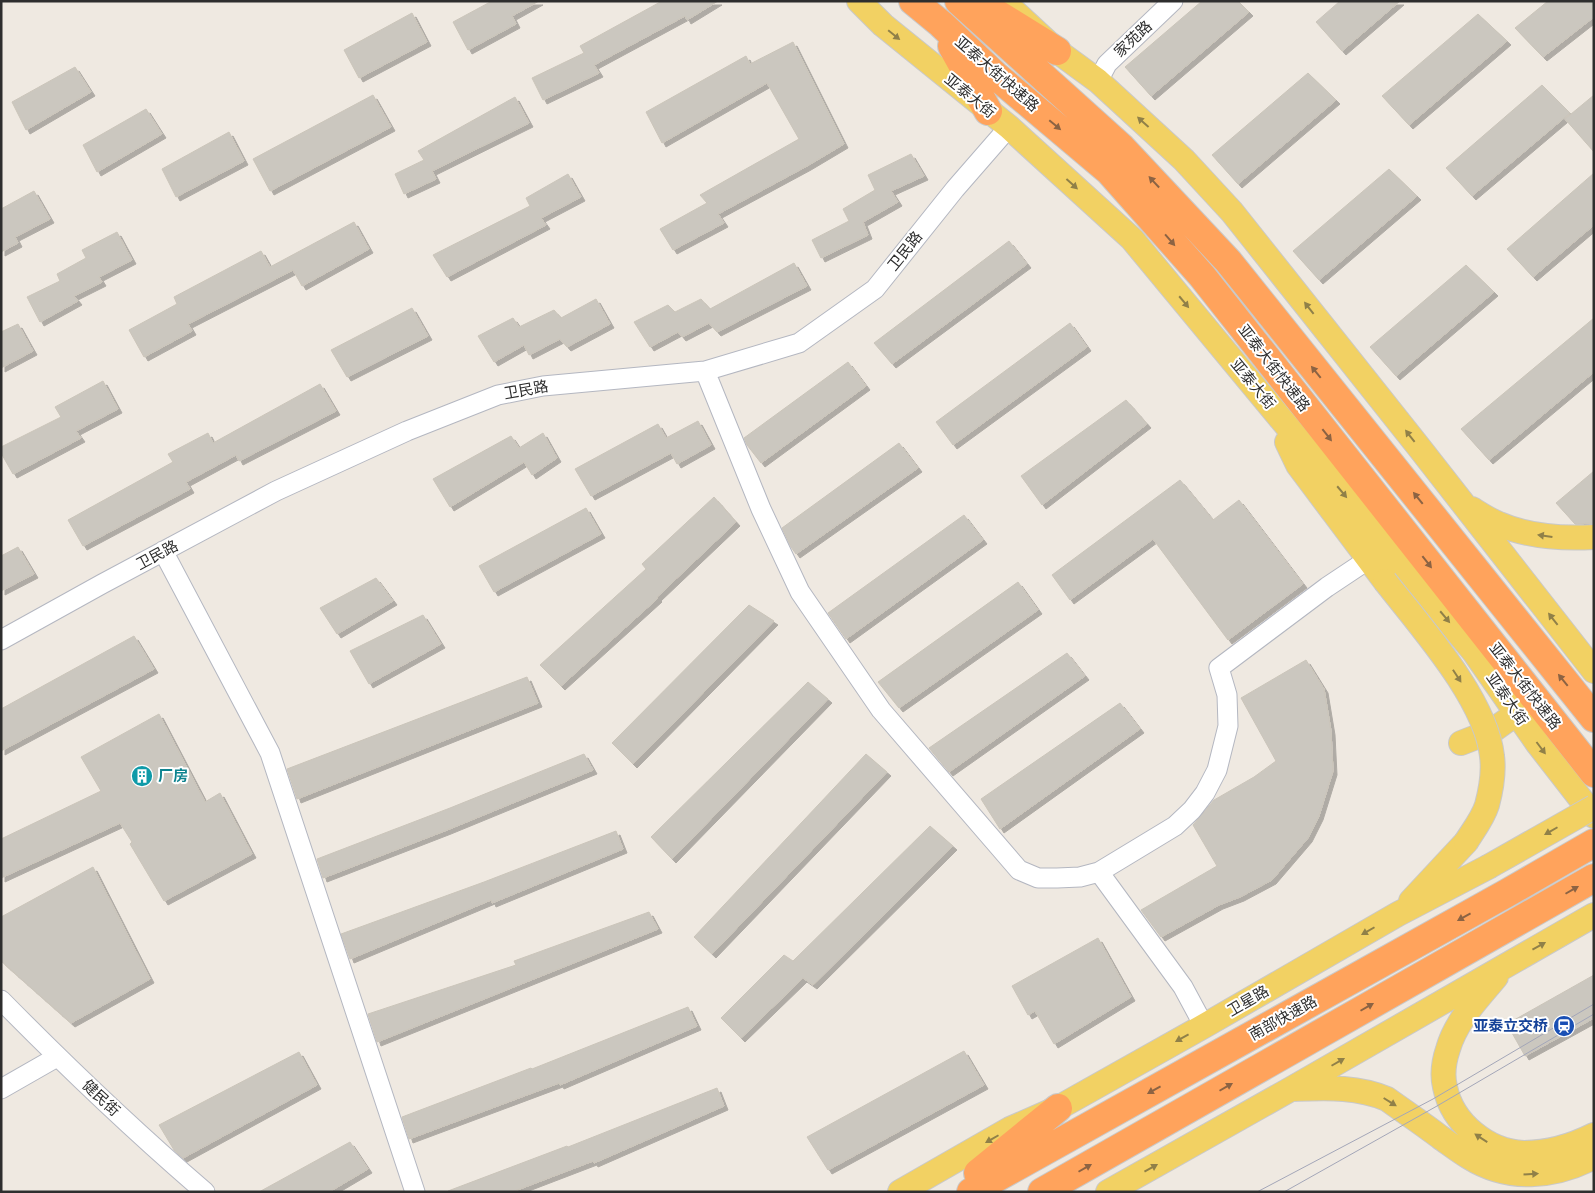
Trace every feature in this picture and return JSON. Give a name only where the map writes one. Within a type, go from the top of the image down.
[{"type":"highway","name":"亚泰大街快速路","points":[[913,1],[941,24],[995,75],[1108,171],[1196,269],[1594,773]]},
{"type":"highway","name":"亚泰大街快速路","points":[[959,1],[1122,148],[1228,261],[1594,718]]},
{"type":"highway","points":[[977,1],[1057,51]]},
{"type":"highway","points":[[941,24],[988,111]]},
{"type":"highway","name":"南部快速路","points":[[971,1192],[1594,843]]},
{"type":"highway","points":[[1042,1192],[1594,878]]},
{"type":"highway","points":[[956,1192],[1058,1108]]},
{"type":"main road","name":"亚泰大街","points":[[859,1],[883,25],[1009,127],[1132,239],[1474,652],[1538,744],[1594,816]]},
{"type":"main road","points":[[1003,1],[1057,51],[1098,81],[1184,160],[1232,212],[1594,671]]},
{"type":"main road","points":[[1266,400],[1298,465],[1449,664],[1480,715],[1488,736],[1492,756],[1492,774],[1486,807],[1466,842],[1398,914]]},
{"type":"main road","points":[[1463,504],[1498,524],[1525,533],[1550,538],[1594,536]]},
{"type":"main road","points":[[1461,743],[1492,732],[1517,713]]},
{"type":"main road","name":"卫星路","points":[[900,1192],[1010,1129],[1058,1108],[1398,914],[1488,867],[1594,807]]},
{"type":"main road","points":[[1108,1192],[1594,915]]},
{"type":"main road","points":[[1506,965],[1454,1029],[1447,1050],[1444,1069],[1445,1087],[1454,1110],[1463,1123],[1473,1132],[1489,1143],[1505,1150],[1523,1153],[1547,1151],[1568,1146],[1594,1135]]},
{"type":"main road","points":[[1291,1089],[1334,1088],[1374,1094],[1387,1099],[1469,1157],[1488,1167],[1507,1173],[1526,1175],[1553,1172],[1576,1166],[1594,1157]]},
{"type":"street","name":"家苑路","points":[[1098,81],[1107,64],[1173,1]]},
{"type":"street","name":"卫民路","points":[[1,640],[163,551],[276,492],[407,431],[498,395],[543,386],[705,371],[799,343],[875,289],[954,189],[1009,127]]},
{"type":"street","points":[[705,371],[761,509],[800,592],[881,710],[1019,870],[1038,878],[1080,877],[1099,872],[1175,826],[1192,810],[1206,793],[1217,770],[1228,726],[1228,695],[1219,668],[1327,587],[1369,559]]},
{"type":"street","points":[[163,551],[270,753],[415,1192]]},
{"type":"street","points":[[1099,872],[1183,987],[1204,1026]]},
{"type":"street","name":"健民街","points":[[1,1000],[57,1057],[150,1145],[205,1192]]},
{"type":"street","points":[[1,1089],[57,1057]]},
{"type":"building","points":[[492,1],[539,1],[512,16],[516,24],[468,50],[453,22]]},
{"type":"building","points":[[662,1],[718,1],[687,20],[685,16],[594,65],[599,73],[543,100],[532,78],[584,53],[580,46]]},
{"type":"building","points":[[1202,1],[1238,1],[1249,12],[1151,96],[1125,67]]},
{"type":"building","points":[[1340,1],[1400,1],[1342,51],[1316,22]]},
{"type":"building","points":[[1548,1],[1594,1],[1594,17],[1543,57],[1515,28]]},
{"type":"building","points":[[412,13],[427,42],[359,78],[344,50]]},
{"type":"building","points":[[1478,14],[1507,41],[1409,125],[1382,96]]},
{"type":"building","points":[[793,42],[844,144],[718,214],[724,223],[673,250],[660,229],[707,203],[700,195],[799,139],[767,83],[662,143],[646,112],[746,56],[750,64]]},
{"type":"building","points":[[75,67],[91,92],[26,130],[12,102]]},
{"type":"building","points":[[1308,73],[1336,100],[1238,184],[1212,155]]},
{"type":"building","points":[[1542,85],[1570,113],[1472,196],[1446,168]]},
{"type":"building","points":[[373,95],[391,127],[270,191],[253,159]]},
{"type":"building","points":[[1594,95],[1594,152],[1565,119]]},
{"type":"building","points":[[515,97],[529,123],[432,171],[436,179],[404,194],[395,174],[424,160],[418,151]]},
{"type":"building","points":[[146,109],[162,134],[97,172],[83,145]]},
{"type":"building","points":[[229,132],[244,161],[176,197],[162,169]]},
{"type":"building","points":[[911,154],[924,176],[891,191],[898,202],[863,222],[868,235],[821,258],[812,240],[849,221],[843,209],[875,190],[868,175]]},
{"type":"building","points":[[1389,169],[1417,196],[1319,280],[1293,251]]},
{"type":"building","points":[[1594,173],[1594,225],[1533,277],[1507,249]]},
{"type":"building","points":[[568,174],[581,197],[541,218],[546,225],[447,277],[433,255],[530,206],[526,198]]},
{"type":"building","points":[[34,191],[50,219],[15,237],[18,243],[1,252],[1,209]]},
{"type":"building","points":[[354,222],[369,249],[302,286],[293,270],[188,324],[192,331],[144,357],[129,330],[177,304],[174,297],[261,251],[270,267]]},
{"type":"building","points":[[117,232],[132,260],[99,277],[102,282],[74,296],[78,301],[40,322],[27,297],[60,281],[57,274],[86,258],[82,250]]},
{"type":"building","points":[[1009,241],[1027,264],[892,364],[874,343]]},
{"type":"building","points":[[794,263],[807,286],[717,332],[709,323],[682,337],[678,332],[650,347],[634,322],[668,305],[675,312],[701,299],[710,309]]},
{"type":"building","points":[[1466,265],[1494,292],[1396,376],[1370,347]]},
{"type":"building","points":[[596,299],[610,324],[567,347],[560,339],[529,355],[524,345],[494,362],[478,336],[513,318],[519,327],[554,310],[561,318]]},
{"type":"building","points":[[412,308],[428,336],[347,377],[331,350]]},
{"type":"building","points":[[1594,318],[1594,372],[1489,460],[1461,429]]},
{"type":"building","points":[[1070,323],[1087,347],[953,445],[936,422]]},
{"type":"building","points":[[18,324],[33,351],[1,368],[1,332]]},
{"type":"building","points":[[848,362],[866,386],[761,463],[744,438]]},
{"type":"building","points":[[103,381],[118,409],[76,431],[81,438],[13,474],[1,453],[1,447],[61,417],[55,407]]},
{"type":"building","points":[[320,384],[336,411],[239,461],[236,455],[186,482],[190,489],[83,546],[68,520],[173,462],[168,454],[208,433],[213,443]]},
{"type":"building","points":[[1126,400],[1147,424],[1042,505],[1021,476]]},
{"type":"building","points":[[698,421],[711,445],[677,464],[671,453],[591,496],[575,469],[658,424],[666,438]]},
{"type":"building","points":[[543,433],[557,458],[532,475],[524,462],[450,507],[433,479],[511,436],[519,448]]},
{"type":"building","points":[[899,443],[918,468],[796,554],[782,528]]},
{"type":"building","points":[[1594,471],[1594,523],[1575,524],[1556,503]]},
{"type":"building","points":[[1180,480],[1213,520],[1239,500],[1303,584],[1228,640],[1153,539],[1070,600],[1052,575]]},
{"type":"building","points":[[714,497],[736,522],[658,598],[561,686],[540,665],[646,569],[642,564]]},
{"type":"building","points":[[586,508],[601,534],[494,592],[479,566]]},
{"type":"building","points":[[964,515],[983,540],[846,639],[828,613]]},
{"type":"building","points":[[18,547],[34,574],[1,591],[1,556]]},
{"type":"building","points":[[376,578],[393,601],[337,634],[320,608]]},
{"type":"building","points":[[1018,582],[1038,610],[899,708],[878,682]]},
{"type":"building","points":[[749,605],[774,621],[633,764],[612,743]]},
{"type":"building","points":[[423,615],[441,644],[369,684],[350,651]]},
{"type":"building","points":[[134,636],[154,669],[1,751],[1,709]]},
{"type":"building","points":[[1067,653],[1085,676],[949,772],[929,748]]},
{"type":"building","points":[[1306,660],[1324,689],[1331,731],[1333,771],[1319,816],[1308,838],[1272,880],[1240,897],[1219,905],[1161,937],[1141,910],[1217,866],[1193,825],[1214,800],[1254,777],[1276,761],[1241,698]]},
{"type":"building","points":[[527,677],[538,703],[297,799],[287,769]]},
{"type":"building","points":[[808,682],[828,699],[672,859],[651,837]]},
{"type":"building","points":[[1120,703],[1140,729],[1000,829],[981,799]]},
{"type":"building","points":[[159,714],[205,802],[220,793],[252,854],[164,901],[130,844],[132,842],[120,823],[1,878],[1,839],[101,791],[81,757]]},
{"type":"building","points":[[584,754],[593,770],[323,878],[317,859]]},
{"type":"building","points":[[866,754],[887,772],[712,954],[694,937]]},
{"type":"building","points":[[930,826],[953,846],[813,985],[803,978],[741,1038],[721,1018],[784,955],[793,961]]},
{"type":"building","points":[[616,831],[623,849],[492,903],[491,900],[350,959],[341,934]]},
{"type":"building","points":[[93,867],[150,979],[71,1023],[1,961],[1,917]]},
{"type":"building","points":[[649,912],[658,929],[377,1042],[368,1014],[516,965],[514,961]]},
{"type":"building","points":[[1098,938],[1131,997],[1054,1044],[1035,1011],[1028,1015],[1012,986]]},
{"type":"building","points":[[1594,975],[1594,1018],[1525,1056],[1507,1024]]},
{"type":"building","points":[[688,1007],[697,1026],[560,1085],[559,1083],[409,1139],[402,1117],[532,1069]]},
{"type":"building","points":[[964,1051],[984,1085],[828,1170],[807,1137]]},
{"type":"building","points":[[299,1052],[317,1085],[183,1158],[174,1150],[159,1125]]},
{"type":"building","points":[[717,1088],[724,1106],[594,1163],[593,1161],[512,1192],[448,1192],[568,1147]]},
{"type":"building","points":[[350,1142],[368,1169],[329,1192],[259,1192]]},
{"type":"tram line","points":[[1257,1192],[1433,1099],[1594,1004]]},
{"type":"tram line","points":[[1284,1192],[1437,1106],[1594,1014]]},
{"type":"place","name":"厂房","points":[[142,776]]},
{"type":"place","name":"亚泰立交桥","points":[[1564,1026]]}]
